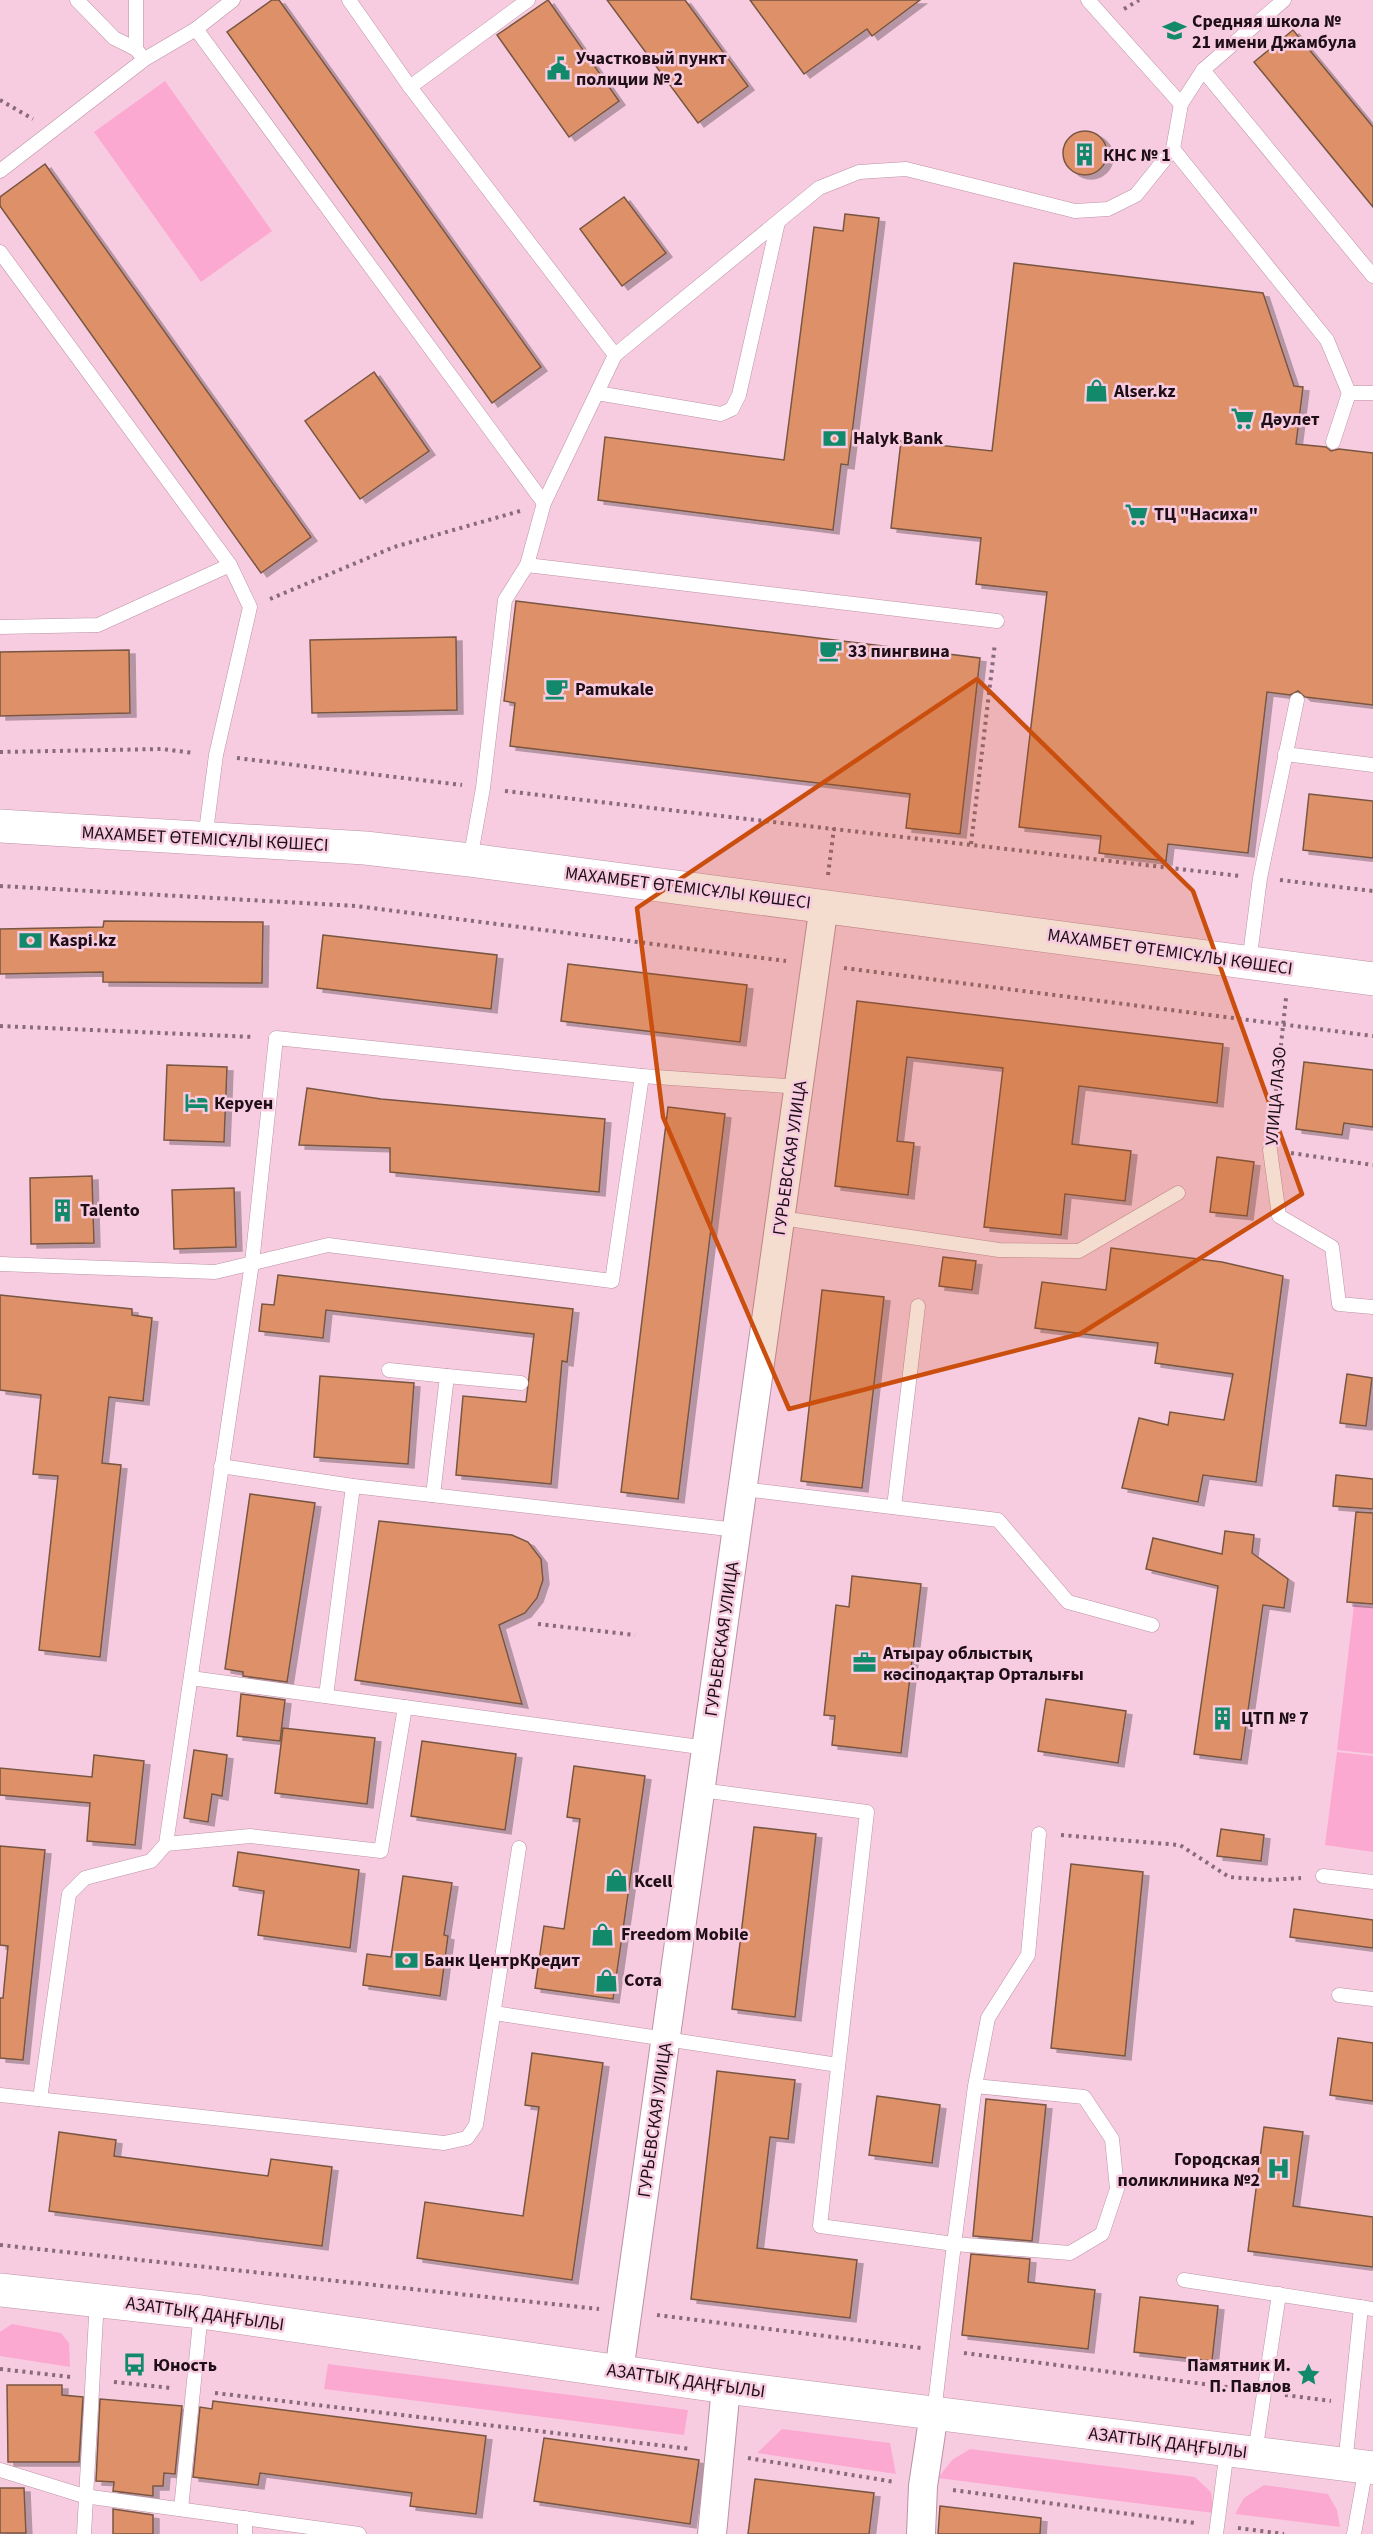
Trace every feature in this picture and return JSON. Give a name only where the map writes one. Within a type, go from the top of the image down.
[{"type":"main road","name":"МАХАМБЕТ ӨТЕМІСҰЛЫ КӨШЕСІ","points":[[0,826],[365,848],[825,905],[1373,979]]},
{"type":"main road","name":"АЗАТТЫҚ ДАҢҒЫЛЫ","points":[[0,2290],[201,2312],[726,2387],[1361,2467]]},
{"type":"street","name":"ГУРЬЕВСКАЯ УЛИЦА","points":[[620,2372],[825,905]]},
{"type":"street","points":[[712,2534],[726,2387]]},
{"type":"street","points":[[921,2534],[923,2486],[934,2413]]},
{"type":"lane","points":[[77,0],[114,38],[140,54]]},
{"type":"lane","points":[[136,0],[140,54]]},
{"type":"lane","points":[[0,171],[54,131],[140,54],[196,29],[233,0]]},
{"type":"lane","points":[[349,0],[410,87],[615,355]]},
{"type":"lane","points":[[410,87],[528,0]]},
{"type":"lane","points":[[1089,0],[1181,104]]},
{"type":"lane","points":[[470,860],[483,788],[505,600],[527,565],[544,503],[615,355],[819,188],[859,172],[906,169],[1075,211],[1108,209],[1136,195],[1173,149],[1181,104],[1203,70],[1284,0]]},
{"type":"lane","points":[[196,29],[544,503]]},
{"type":"lane","points":[[1203,70],[1373,276]]},
{"type":"lane","points":[[1173,149],[1327,340],[1348,393],[1333,442]]},
{"type":"lane","points":[[597,393],[721,414],[732,409],[738,395],[778,222]]},
{"type":"lane","points":[[0,252],[230,565],[250,607],[216,755],[205,839]]},
{"type":"lane","points":[[1348,393],[1373,393]]},
{"type":"lane","points":[[0,627],[98,625],[230,565]]},
{"type":"lane","points":[[527,565],[998,621]]},
{"type":"lane","points":[[1249,963],[1260,878],[1297,700]]},
{"type":"lane","points":[[1285,754],[1373,765]]},
{"type":"lane","points":[[40,2099],[69,1894],[85,1878],[151,1861],[166,1844],[252,1263],[276,1038],[642,1076],[800,1088]]},
{"type":"lane","points":[[0,1264],[215,1272],[328,1245],[612,1281],[642,1076]]},
{"type":"lane","name":"УЛИЦА ЛАЗО","points":[[1270,1150],[1279,1216],[1332,1246],[1339,1304],[1373,1307]]},
{"type":"lane","points":[[781,1218],[999,1250],[1079,1251],[1178,1193]]},
{"type":"lane","points":[[894,1508],[918,1306]]},
{"type":"lane","points":[[389,1370],[521,1383]]},
{"type":"lane","points":[[433,1495],[447,1376]]},
{"type":"lane","points":[[221,1466],[353,1486],[738,1530]]},
{"type":"lane","points":[[326,1696],[353,1486]]},
{"type":"lane","points":[[744,1489],[999,1520],[1068,1602],[1152,1625]]},
{"type":"lane","points":[[190,1678],[707,1748]]},
{"type":"lane","points":[[166,1844],[250,1836],[381,1851],[405,1707]]},
{"type":"lane","points":[[701,1790],[867,1812],[820,2226],[954,2244],[1070,2253],[1102,2234],[1117,2189],[1112,2139],[1084,2097],[975,2086]]},
{"type":"lane","points":[[934,2413],[975,2086],[988,2018],[1028,1955],[1039,1834]]},
{"type":"lane","points":[[0,2095],[444,2143],[467,2138],[477,2125],[519,1848]]},
{"type":"lane","points":[[1323,1876],[1373,1882]]},
{"type":"lane","points":[[1339,1995],[1373,1999]]},
{"type":"lane","points":[[494,2013],[838,2065]]},
{"type":"lane","points":[[1184,2280],[1367,2308],[1351,2403],[1361,2467],[1354,2534]]},
{"type":"lane","points":[[1216,2530],[1241,2452],[1265,2392],[1279,2294]]},
{"type":"lane","points":[[84,2534],[84,2496],[97,2299]]},
{"type":"lane","points":[[181,2509],[201,2312]]},
{"type":"lane","points":[[0,2470],[84,2496],[359,2534]]},
{"type":"lane","points":[[245,2518],[245,2534]]},
{"type":"path","points":[[0,100],[54,131]]},
{"type":"path","points":[[250,607],[394,547],[544,503]]},
{"type":"path","points":[[971,844],[998,621]]},
{"type":"path","points":[[0,752],[162,749],[1373,891]]},
{"type":"path","points":[[825,905],[834,828]]},
{"type":"path","points":[[0,886],[356,906],[1373,1036]]},
{"type":"path","name":"УЛИЦА ЛАЗО","points":[[1270,1150],[1289,968]]},
{"type":"path","points":[[0,1026],[276,1038]]},
{"type":"path","points":[[1270,1150],[1373,1165]]},
{"type":"path","points":[[538,1624],[635,1635]]},
{"type":"path","points":[[1039,1834],[1180,1845],[1230,1877],[1269,1880],[1323,1876]]},
{"type":"path","points":[[0,2245],[628,2312],[1351,2403]]},
{"type":"path","points":[[0,2369],[720,2453],[1216,2530],[1284,2534]]},
{"type":"highlighted area","points":[[977,679],[1193,891],[1302,1194],[1080,1334],[789,1409],[663,1117],[637,908]]},
{"type":"shaded area","points":[[165,81],[272,231],[201,282],[94,132]]},
{"type":"shaded area","points":[[1354,1605],[1373,1607],[1373,1754],[1337,1750]]},
{"type":"shaded area","points":[[1337,1752],[1373,1756],[1373,1852],[1325,1845]]},
{"type":"shaded area","points":[[12,2324],[61,2333],[69,2343],[70,2367],[0,2356],[0,2332]]},
{"type":"shaded area","points":[[328,2364],[688,2410],[684,2435],[324,2389]]},
{"type":"shaded area","points":[[782,2429],[890,2443],[896,2474],[757,2453]]},
{"type":"shaded area","points":[[970,2449],[1195,2477],[1211,2492],[1214,2513],[938,2478],[952,2460]]},
{"type":"shaded area","points":[[1264,2485],[1328,2494],[1337,2510],[1340,2527],[1235,2514],[1244,2498]]},
{"type":"building","points":[[272,0],[279,0],[541,367],[492,403],[227,32]]},
{"type":"building","name":"Участковый пункт полиции № 2","points":[[548,0],[619,101],[569,137],[497,35]]},
{"type":"building","points":[[607,0],[685,0],[748,86],[698,123]]},
{"type":"building","points":[[750,0],[920,0],[872,36],[867,29],[804,74]]},
{"type":"building","points":[[1293,30],[1373,127],[1373,207],[1254,62]]},
{"type":"building","name":"КНС № 1","points":[[1085,131],[1100,138],[1107,153],[1100,168],[1085,175],[1070,168],[1063,153],[1070,138]]},
{"type":"building","points":[[45,164],[311,537],[261,573],[0,206],[0,197]]},
{"type":"building","points":[[624,197],[666,253],[622,286],[580,229]]},
{"type":"building","points":[[845,214],[879,218],[848,465],[841,464],[833,530],[598,500],[605,437],[784,460],[814,227],[843,231]]},
{"type":"building","name":"ТЦ \"Насиха\"","points":[[1014,263],[1263,293],[1294,386],[1303,387],[1296,444],[1326,447],[1331,451],[1339,449],[1373,453],[1373,705],[1305,697],[1298,691],[1290,695],[1267,692],[1248,853],[1168,844],[1166,861],[1099,853],[1101,836],[1019,827],[1047,592],[976,584],[981,538],[891,528],[901,441],[992,451]]},
{"type":"building","points":[[374,372],[429,451],[360,499],[305,421]]},
{"type":"building","points":[[516,601],[980,658],[960,834],[906,828],[910,794],[510,746],[515,703],[504,701]]},
{"type":"building","points":[[456,637],[457,710],[312,713],[310,640]]},
{"type":"building","points":[[129,650],[130,713],[0,716],[0,652]]},
{"type":"building","points":[[1309,794],[1373,801],[1373,858],[1303,850]]},
{"type":"building","points":[[104,921],[263,922],[262,983],[103,982],[103,972],[0,974],[0,929],[103,927]]},
{"type":"building","points":[[323,935],[497,955],[491,1009],[317,988]]},
{"type":"building","points":[[568,964],[747,985],[740,1042],[561,1021]]},
{"type":"building","points":[[857,1001],[1223,1044],[1217,1103],[1079,1086],[1072,1144],[1131,1151],[1125,1201],[1065,1194],[1061,1235],[984,1227],[1003,1068],[907,1057],[897,1141],[914,1143],[908,1195],[835,1186]]},
{"type":"building","points":[[1304,1062],[1373,1070],[1373,1127],[1344,1123],[1342,1135],[1296,1129]]},
{"type":"building","name":"Керуен","points":[[167,1065],[227,1067],[224,1142],[164,1140]]},
{"type":"building","points":[[307,1088],[381,1099],[605,1119],[599,1192],[390,1172],[390,1148],[299,1145]]},
{"type":"building","points":[[668,1107],[725,1114],[678,1499],[621,1492]]},
{"type":"building","points":[[1217,1157],[1254,1162],[1247,1216],[1210,1212]]},
{"type":"building","name":"Talento","points":[[92,1176],[94,1243],[31,1244],[30,1178]]},
{"type":"building","points":[[234,1188],[236,1247],[174,1249],[172,1190]]},
{"type":"building","points":[[1111,1248],[1222,1262],[1283,1276],[1256,1482],[1203,1475],[1198,1502],[1122,1488],[1139,1418],[1168,1425],[1170,1412],[1224,1420],[1233,1374],[1155,1363],[1158,1343],[1035,1328],[1042,1282],[1106,1290]]},
{"type":"building","points":[[943,1257],[976,1261],[972,1290],[939,1286]]},
{"type":"building","points":[[278,1275],[573,1309],[567,1362],[562,1361],[551,1484],[456,1475],[463,1396],[526,1402],[534,1334],[326,1310],[323,1338],[259,1331],[262,1304],[274,1305]]},
{"type":"building","points":[[822,1290],[884,1297],[862,1488],[801,1481]]},
{"type":"building","points":[[0,1295],[132,1309],[132,1315],[152,1318],[143,1401],[109,1397],[102,1463],[121,1465],[100,1657],[39,1650],[58,1476],[33,1474],[41,1395],[0,1390]]},
{"type":"building","points":[[1347,1374],[1372,1378],[1366,1426],[1340,1423]]},
{"type":"building","points":[[320,1376],[414,1383],[408,1464],[314,1457]]},
{"type":"building","points":[[1336,1475],[1373,1479],[1373,1509],[1333,1506]]},
{"type":"building","points":[[250,1494],[315,1503],[287,1682],[243,1676],[243,1672],[225,1669]]},
{"type":"building","points":[[1356,1512],[1373,1513],[1373,1604],[1347,1602]]},
{"type":"building","points":[[379,1521],[512,1535],[528,1542],[541,1559],[543,1580],[537,1598],[525,1613],[499,1625],[522,1704],[355,1680]]},
{"type":"building","points":[[1225,1531],[1254,1535],[1252,1553],[1288,1579],[1284,1608],[1263,1605],[1241,1760],[1194,1754],[1218,1586],[1146,1569],[1153,1538],[1222,1554]]},
{"type":"building","points":[[852,1576],[921,1584],[901,1753],[832,1745],[835,1716],[824,1715],[836,1605],[849,1607]]},
{"type":"building","points":[[241,1694],[285,1700],[280,1741],[237,1736]]},
{"type":"building","points":[[1046,1699],[1126,1711],[1118,1763],[1038,1751]]},
{"type":"building","points":[[283,1728],[375,1738],[367,1804],[275,1793]]},
{"type":"building","points":[[422,1741],[516,1754],[505,1830],[411,1816]]},
{"type":"building","points":[[194,1750],[227,1755],[222,1796],[212,1794],[208,1822],[184,1818]]},
{"type":"building","points":[[94,1755],[144,1761],[135,1845],[87,1841],[90,1803],[0,1795],[0,1768],[92,1777]]},
{"type":"building","points":[[574,1766],[645,1776],[613,1999],[535,1988],[544,1926],[564,1929],[580,1819],[567,1817]]},
{"type":"building","points":[[754,1827],[816,1834],[795,2017],[732,2009]]},
{"type":"building","points":[[1221,1829],[1264,1835],[1261,1861],[1217,1856]]},
{"type":"building","points":[[0,1846],[45,1850],[23,2060],[0,2058],[0,1998],[3,1998],[8,1946],[0,1945]]},
{"type":"building","points":[[238,1852],[359,1870],[350,1948],[258,1935],[264,1891],[233,1886]]},
{"type":"building","points":[[1071,1864],[1143,1872],[1125,2056],[1051,2048]]},
{"type":"building","name":"Банк ЦентрКредит","points":[[403,1876],[452,1883],[444,1935],[448,1936],[440,1996],[363,1985],[367,1954],[391,1957]]},
{"type":"building","points":[[1294,1909],[1373,1920],[1373,1948],[1290,1937]]},
{"type":"building","points":[[1338,2038],[1373,2043],[1373,2101],[1330,2095]]},
{"type":"building","points":[[532,2053],[603,2063],[572,2280],[417,2258],[425,2202],[523,2216],[539,2107],[525,2105]]},
{"type":"building","points":[[717,2071],[795,2080],[788,2139],[770,2137],[757,2248],[857,2260],[850,2318],[691,2299]]},
{"type":"building","points":[[877,2096],[940,2105],[932,2163],[869,2155]]},
{"type":"building","points":[[986,2099],[1046,2105],[1032,2241],[973,2236]]},
{"type":"building","name":"Городская поликлиника №2","points":[[1264,2127],[1303,2132],[1293,2206],[1373,2217],[1373,2267],[1248,2251]]},
{"type":"building","points":[[59,2132],[116,2140],[114,2156],[268,2176],[271,2159],[332,2167],[322,2246],[49,2211]]},
{"type":"building","points":[[971,2254],[1030,2259],[1028,2282],[1095,2290],[1088,2349],[962,2335]]},
{"type":"building","points":[[1140,2297],[1218,2306],[1212,2361],[1134,2352]]},
{"type":"building","points":[[7,2385],[62,2385],[62,2395],[83,2397],[79,2462],[8,2462]]},
{"type":"building","points":[[100,2399],[182,2406],[175,2474],[164,2473],[163,2486],[153,2486],[153,2496],[113,2491],[114,2482],[96,2481]]},
{"type":"building","points":[[213,2401],[486,2436],[476,2514],[410,2506],[412,2493],[260,2473],[258,2485],[193,2477],[200,2407],[212,2409]]},
{"type":"building","points":[[544,2438],[699,2460],[690,2524],[534,2501]]},
{"type":"building","points":[[755,2479],[874,2493],[869,2534],[748,2534]]},
{"type":"building","points":[[0,2488],[24,2488],[26,2533],[0,2533]]},
{"type":"building","points":[[940,2506],[1041,2518],[1040,2534],[938,2534]]},
{"type":"building","points":[[113,2509],[153,2515],[153,2534],[113,2534]]},
{"type":"place","name":"Средняя школа № 21 имени Джамбула","points":[[1174,31]]},
{"type":"place","name":"Участковый пункт полиции № 2","points":[[558,68]]},
{"type":"place","name":"КНС № 1","points":[[1085,155]]},
{"type":"place","name":"Alser.kz","points":[[1096,391]]},
{"type":"place","name":"Дәулет","points":[[1243,419]]},
{"type":"place","name":"Halyk Bank","points":[[835,438]]},
{"type":"place","name":"ТЦ \"Насиха\"","points":[[1136,514]]},
{"type":"place","name":"33 пингвина","points":[[830,651]]},
{"type":"place","name":"Pamukale","points":[[557,689]]},
{"type":"place","name":"Kaspi.kz","points":[[31,940]]},
{"type":"place","name":"Керуен","points":[[196,1103]]},
{"type":"place","name":"Talento","points":[[62,1210]]},
{"type":"place","name":"Атырау облыстық кәсіподақтар Орталығы","points":[[865,1663]]},
{"type":"place","name":"ЦТП № 7","points":[[1223,1718]]},
{"type":"place","name":"Kcell","points":[[616,1881]]},
{"type":"place","name":"Freedom Mobile","points":[[603,1934]]},
{"type":"place","name":"Банк ЦентрКредит","points":[[406,1960]]},
{"type":"place","name":"Сота","points":[[606,1980]]},
{"type":"place","name":"Городская поликлиника №2","points":[[1278,2169]]},
{"type":"place","name":"Юность","points":[[135,2365]]},
{"type":"place","name":"Памятник И. П. Павлов","points":[[1309,2375]]}]
